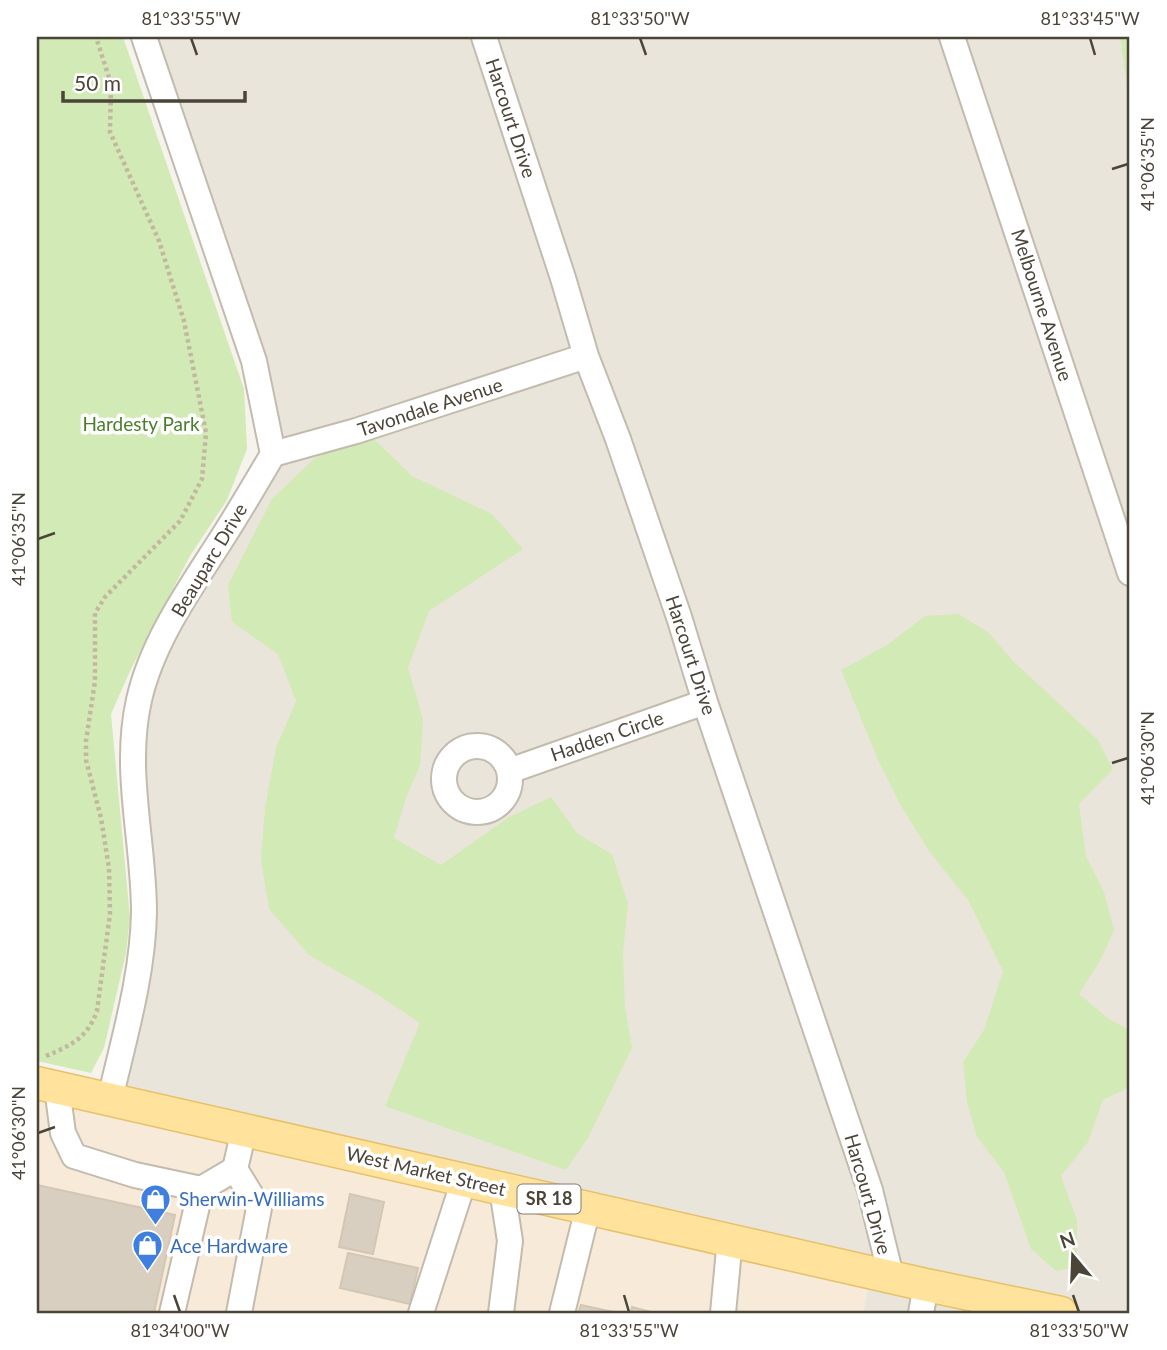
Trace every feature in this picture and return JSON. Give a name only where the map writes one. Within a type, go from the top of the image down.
[{"type":"main road","name":"West Market Street","points":[[46,1076],[110,1099],[891,1276],[924,1299],[1061,1313]]},
{"type":"street","points":[[144,37],[254,361],[273,454]]},
{"type":"street","name":"Harcourt Drive","points":[[484,37],[564,278],[586,356],[618,439],[679,617],[705,702],[870,1190],[891,1276]]},
{"type":"street","name":"Melbourne Avenue","points":[[952,37],[1130,573]]},
{"type":"street","name":"Tavondale Avenue","points":[[273,454],[356,431],[586,356]]},
{"type":"street","name":"Beauparc Drive","points":[[110,1099],[131,1010],[143,935],[143,895],[132,760],[140,697],[155,652],[168,628],[273,454]]},
{"type":"street","name":"Hadden Circle","points":[[509,771],[705,702]]},
{"type":"street","points":[[46,1076],[63,1133],[74,1156],[135,1175],[201,1189],[235,1169]]},
{"type":"street","points":[[239,1313],[259,1208],[235,1169],[244,1130]]},
{"type":"street","points":[[421,1313],[464,1180]]},
{"type":"street","points":[[173,1313],[201,1189]]},
{"type":"street","points":[[501,1313],[510,1241],[502,1189]]},
{"type":"street","points":[[562,1313],[588,1208]]},
{"type":"street","points":[[723,1313],[730,1239]]},
{"type":"path","points":[[46,1076],[92,1025],[97,1011],[110,914],[109,868],[101,818],[86,760],[95,681],[95,613],[105,597],[180,521],[202,479],[206,433],[189,340],[159,241],[110,132],[111,84],[96,37]]},
{"type":"shaded area","points":[[144,37],[1130,37],[1130,1313],[863,1313],[871,1272],[110,1099],[131,1010],[140,697],[273,454]]},
{"type":"shaded area","points":[[37,1085],[871,1272],[863,1313],[37,1313]]},
{"type":"green space","name":"Hardesty Park","points":[[37,37],[123,37],[244,389],[247,449],[227,500],[190,556],[130,671],[111,714],[130,918],[126,953],[104,1048],[91,1073],[37,1061]]},
{"type":"green space","points":[[1120,37],[1130,37],[1130,101],[1129,99]]},
{"type":"green space","points":[[370,435],[412,476],[492,514],[523,549],[429,611],[408,667],[423,720],[420,765],[406,798],[394,838],[441,865],[509,817],[551,797],[578,834],[612,854],[628,904],[623,953],[625,1007],[632,1048],[589,1136],[566,1170],[385,1106],[420,1023],[309,955],[269,909],[261,860],[265,807],[276,748],[296,701],[278,654],[232,622],[228,585],[272,499],[315,458]]},
{"type":"green space","points":[[958,614],[988,632],[1013,661],[1098,740],[1113,769],[1079,804],[1086,856],[1104,892],[1114,930],[1101,959],[1079,994],[1109,1019],[1130,1030],[1130,1087],[1103,1100],[1088,1142],[1061,1176],[1077,1220],[1077,1267],[1056,1271],[1031,1249],[1004,1172],[977,1137],[967,1102],[963,1062],[984,1030],[1003,971],[968,900],[929,851],[901,806],[878,760],[841,670],[887,645],[925,616]]},
{"type":"building","points":[[37,1185],[175,1215],[154,1313],[37,1313]]},
{"type":"building","points":[[350,1194],[384,1202],[373,1254],[339,1247]]},
{"type":"building","points":[[348,1253],[418,1268],[410,1304],[340,1288]]},
{"type":"building","points":[[581,1305],[618,1313],[578,1313]]},
{"type":"building","points":[[632,1307],[651,1312],[631,1313]]},
{"type":"place","name":"Sherwin-Williams","points":[[156,1226]]},
{"type":"place","name":"Ace Hardware","points":[[147,1273]]}]
